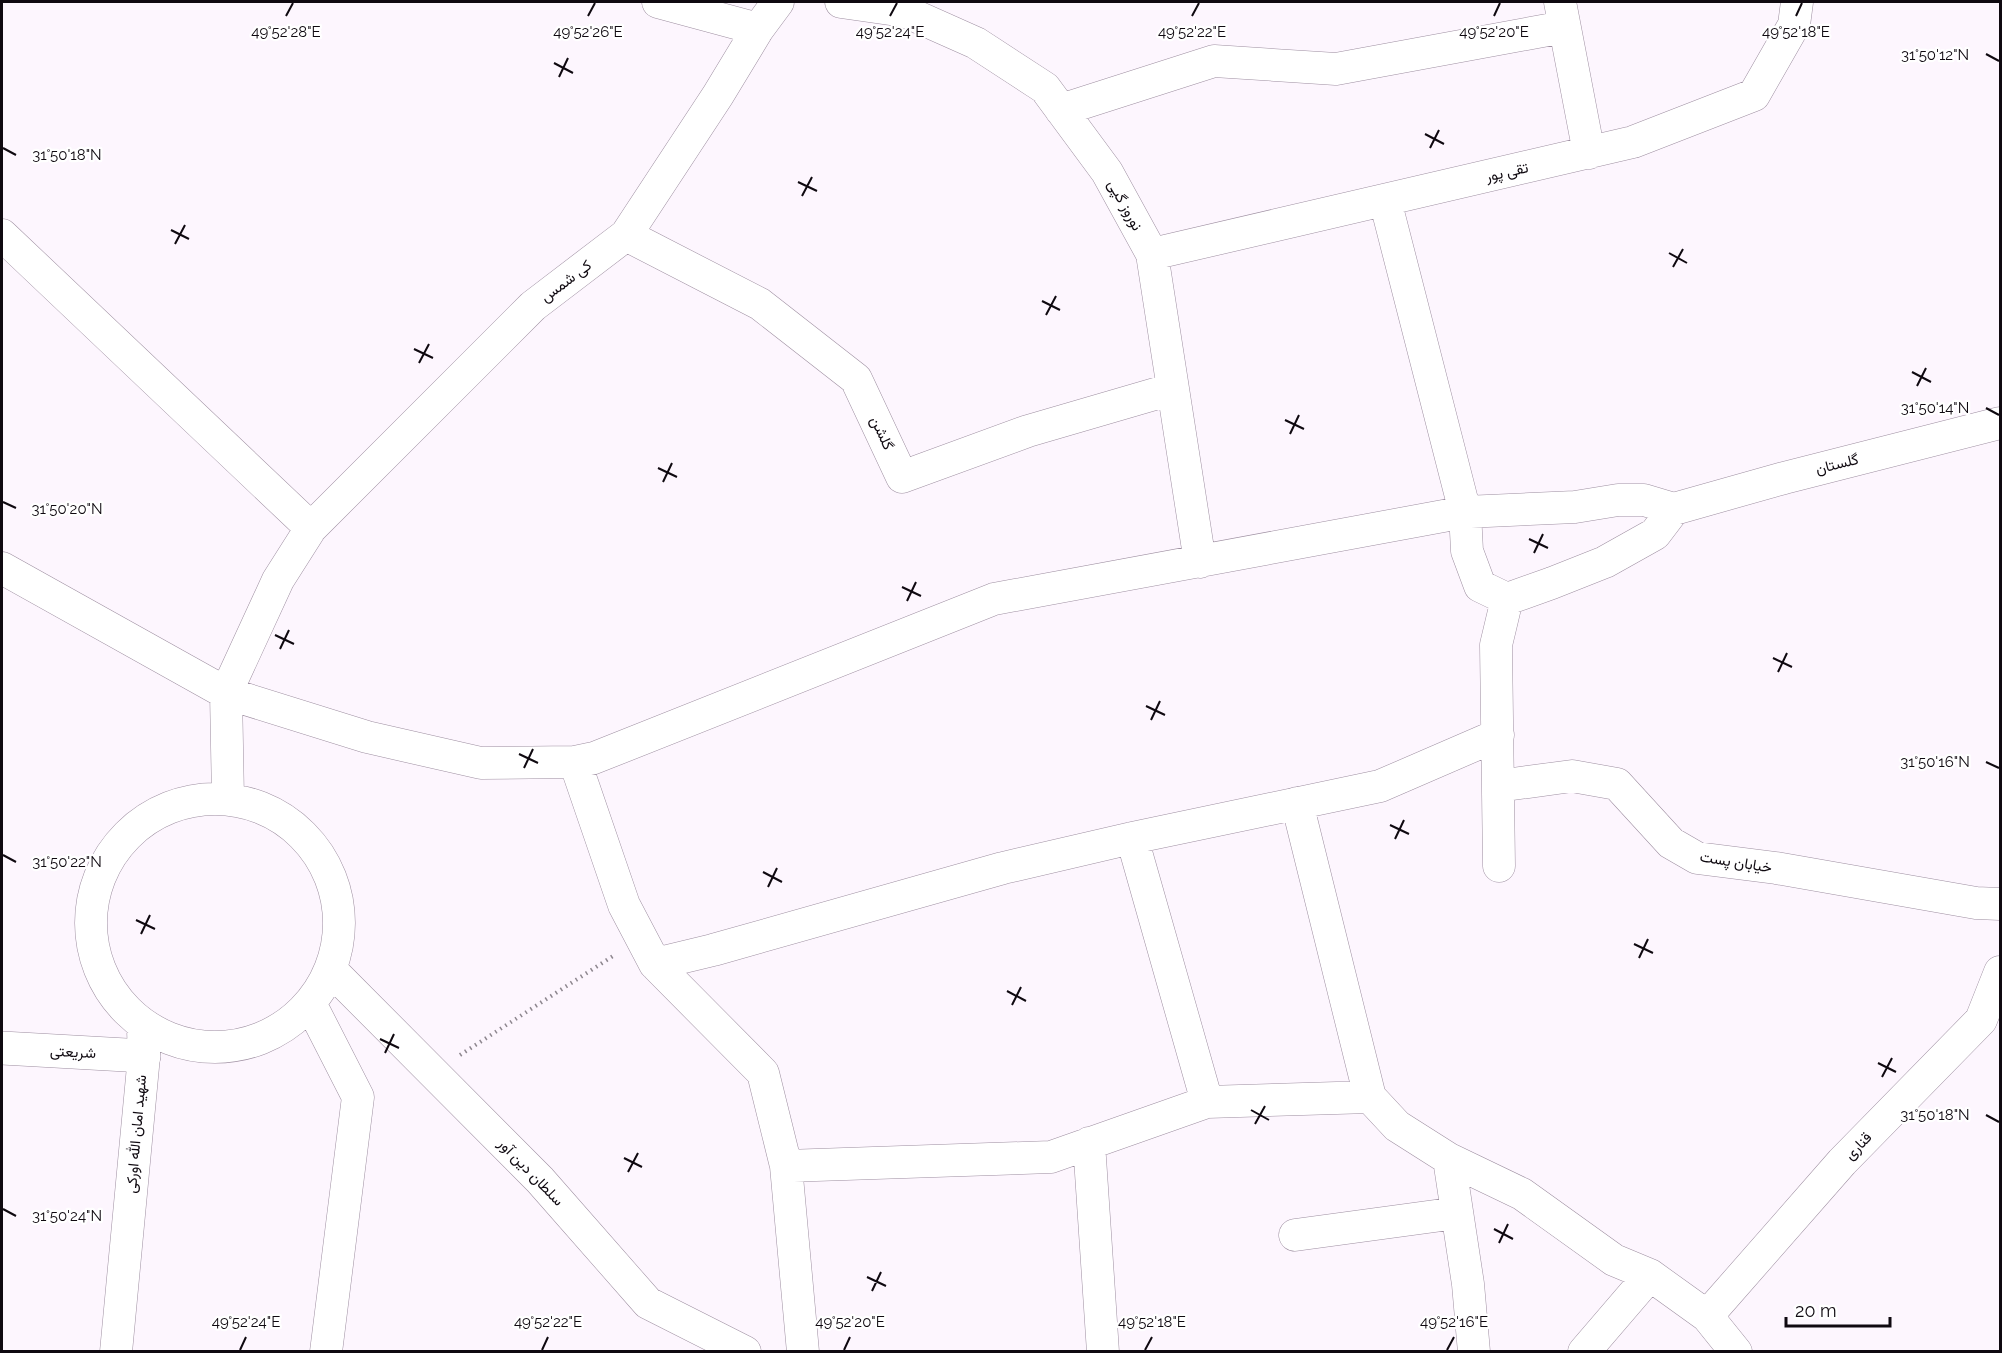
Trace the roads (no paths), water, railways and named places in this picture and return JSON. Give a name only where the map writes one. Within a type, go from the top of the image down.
[{"type":"street","points":[[658,2],[758,29]]},
{"type":"street","name":"کی شمس","points":[[226,693],[278,580],[311,528],[533,306],[626,235],[758,29],[778,2]]},
{"type":"street","name":"نوروز گپی","points":[[841,2],[904,11],[976,43],[1045,88],[1107,172],[1152,254],[1200,562]]},
{"type":"street","name":"تقی پور","points":[[1152,254],[1633,142],[1754,95],[1794,25],[1797,2]]},
{"type":"street","points":[[1061,110],[1214,61],[1336,69],[1562,14],[1589,153]]},
{"type":"street","points":[[2,568],[226,693],[367,737],[481,763],[575,762],[594,758],[994,598],[1465,512],[1575,507],[1618,500],[1644,500],[1674,509],[1655,534],[1605,562],[1552,584],[1507,599],[1480,586],[1467,551],[1465,512],[1385,200]]},
{"type":"street","points":[[2,235],[311,528]]},
{"type":"street","name":"گلشن","points":[[626,235],[760,304],[856,379],[902,477],[1028,431],[1172,389]]},
{"type":"street","name":"گلستان","points":[[1674,509],[1796,475],[2001,423]]},
{"type":"street","points":[[1500,867],[1496,645],[1507,599]]},
{"type":"street","points":[[226,693],[228,799]]},
{"type":"street","points":[[648,951],[713,950],[1003,868],[1132,838],[1380,786],[1498,735]]},
{"type":"street","points":[[575,762],[624,905],[648,951],[763,1073],[786,1166],[803,1352]]},
{"type":"street","name":"خیابان پست","points":[[1498,786],[1572,776],[1617,784],[1671,843],[1697,858],[1776,868],[1976,903],[2001,904]]},
{"type":"street","points":[[228,799],[256,805],[282,818],[304,836],[322,859],[334,885],[340,914],[338,943],[331,970],[322,988],[310,1003],[288,1024],[260,1039],[230,1046],[199,1046],[169,1038],[142,1023],[118,1001],[102,973],[92,942],[91,910],[99,878],[114,850],[136,826],[164,810],[195,800],[228,799]]},
{"type":"street","points":[[1297,803],[1370,1097],[1397,1126],[1449,1159],[1522,1194],[1614,1260],[1650,1275],[1707,1316],[1736,1352]]},
{"type":"street","points":[[1132,838],[1207,1102]]},
{"type":"street","name":"سلطان دین آور","points":[[331,970],[540,1180],[648,1303],[745,1352]]},
{"type":"street","name":"قناری","points":[[1707,1316],[1842,1162],[1981,1020],[2001,972]]},
{"type":"street","points":[[310,1003],[358,1096],[326,1352]]},
{"type":"street","name":"شهید امان الله اورکی","points":[[116,1352],[144,1056],[142,1023]]},
{"type":"street","name":"شریعتی","points":[[2,1048],[144,1056]]},
{"type":"street","points":[[786,1166],[1051,1157],[1207,1102],[1370,1097]]},
{"type":"street","points":[[1089,1143],[1103,1352]]},
{"type":"street","points":[[1449,1159],[1468,1284],[1474,1352]]},
{"type":"street","points":[[1295,1235],[1457,1213]]},
{"type":"street","points":[[1584,1352],[1650,1275]]}]
